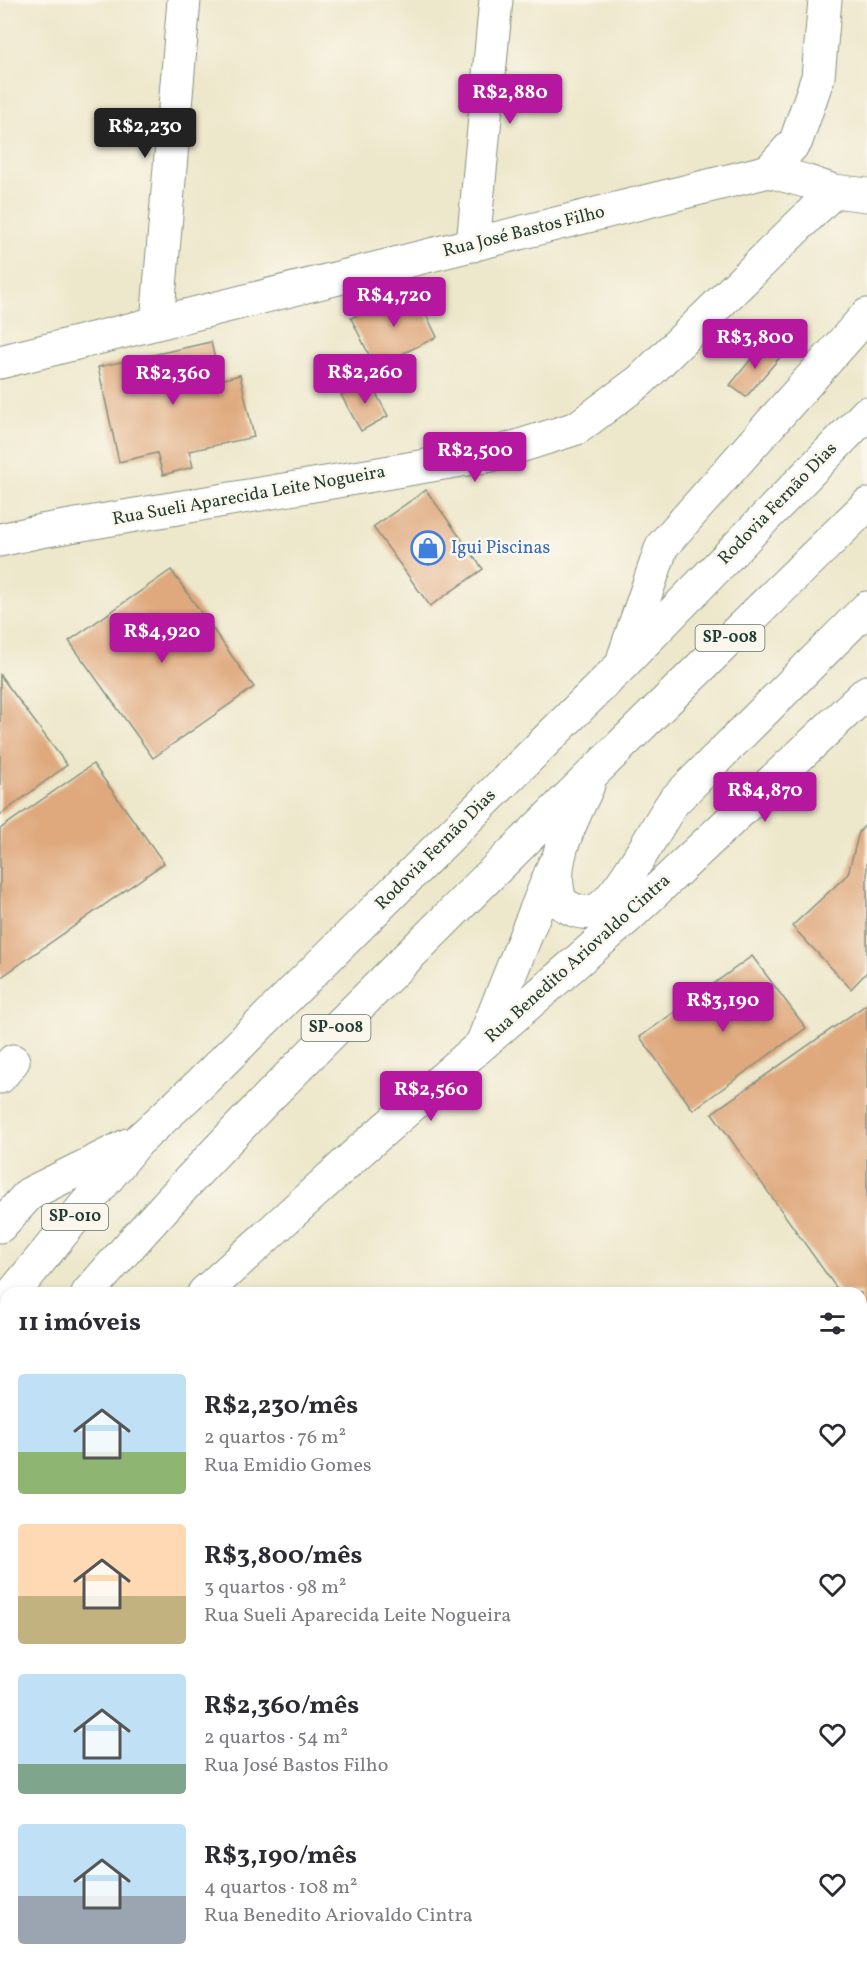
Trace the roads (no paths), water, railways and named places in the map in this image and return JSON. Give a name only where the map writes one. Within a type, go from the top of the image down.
[{"type":"main road","points":[[157,323],[184,0]]},
{"type":"main road","points":[[473,245],[496,0]]},
{"type":"main road","points":[[825,0],[818,77],[796,141],[769,171],[834,191],[867,195]]},
{"type":"main road","name":"Rua José Bastos Filho","points":[[0,362],[769,171]]},
{"type":"main road","name":"Rua Sueli Aparecida Leite Nogueira","points":[[0,540],[64,527],[491,455],[576,428],[640,381],[834,191]]},
{"type":"main road","points":[[622,665],[662,546],[867,315]]},
{"type":"main road","name":"Rodovia Fernão Dias","points":[[18,1287],[138,1141],[213,1071],[622,665],[867,413]]},
{"type":"main road","name":"SP-008","points":[[93,1287],[238,1128],[593,771],[867,505]]},
{"type":"main road","points":[[558,857],[555,889],[561,903],[577,912],[592,912],[606,906],[620,888],[674,801],[867,608]]},
{"type":"main road","name":"Rua Benedito Ariovaldo Cintra","points":[[211,1287],[362,1149],[628,917],[867,692]]},
{"type":"main road","points":[[482,1044],[539,898],[593,771]]},
{"type":"main road","name":"SP-008","points":[[0,1226],[29,1194],[138,1141]]},
{"type":"place","name":"Igui Piscinas","points":[[428,548]]}]
